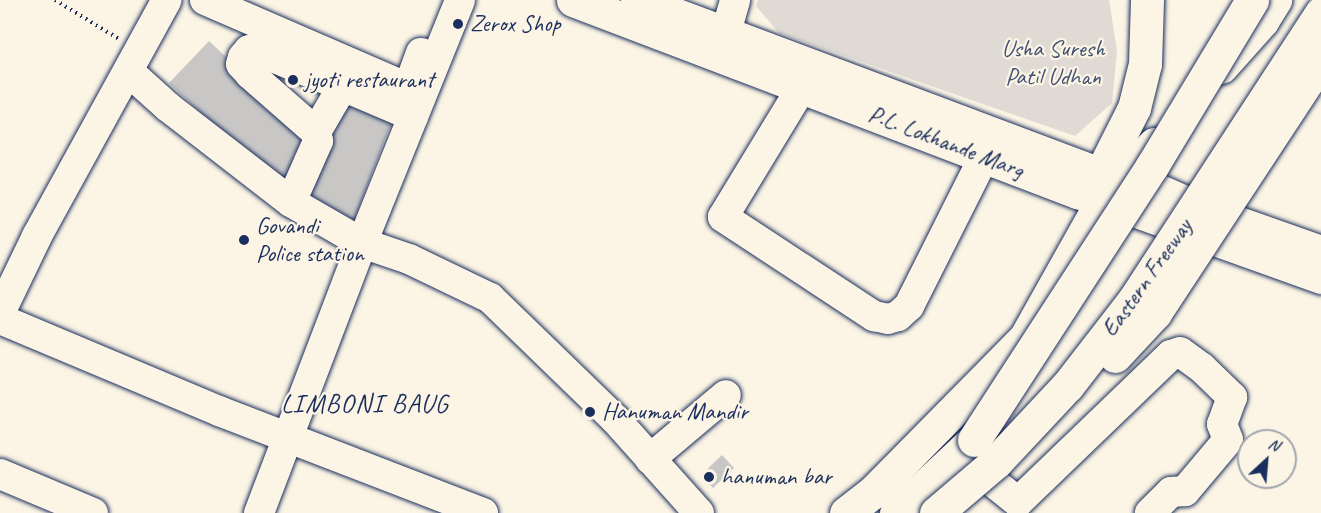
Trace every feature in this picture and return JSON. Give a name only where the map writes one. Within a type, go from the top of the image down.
[{"type":"main road","name":"P.L. Lokhande Marg","points":[[573,0],[691,20],[802,87],[934,124],[984,157],[1097,184]]},
{"type":"main road","name":"P.L. Lokhande Marg","points":[[637,0],[726,32],[934,124],[1198,222],[1321,277]]},
{"type":"main road","points":[[1097,184],[1109,124],[1126,76],[1132,31],[1131,0]]},
{"type":"main road","points":[[846,513],[872,493],[1025,338],[1134,108],[1145,64],[1147,0]]},
{"type":"main road","points":[[896,513],[974,440],[1123,213],[1252,0]]},
{"type":"main road","points":[[1097,184],[1262,21],[1275,0]]},
{"type":"main road","name":"Eastern Freeway","points":[[936,513],[1004,490],[1068,385],[1134,300],[1321,13]]},
{"type":"main road","points":[[1004,490],[1028,448],[1161,277],[1321,30]]},
{"type":"main road","points":[[959,513],[1004,490],[1080,395],[1155,313],[1321,60]]},
{"type":"main road","name":"P.L. Lokhande Marg","points":[[1198,222],[1321,252]]},
{"type":"street","points":[[175,10],[404,86],[410,83],[442,0]]},
{"type":"street","points":[[259,513],[362,243],[460,0]]},
{"type":"street","points":[[726,32],[735,0]]},
{"type":"street","points":[[0,313],[37,236],[133,61],[175,10]]},
{"type":"street","points":[[163,84],[143,64],[175,10]]},
{"type":"street","points":[[291,202],[318,141],[316,132],[241,64],[249,50],[260,52],[413,116]]},
{"type":"street","points":[[133,61],[168,107],[291,202],[362,243],[409,259],[490,298],[615,419],[721,513]]},
{"type":"street","points":[[284,104],[304,70]]},
{"type":"street","points":[[802,87],[723,217],[874,316],[888,319],[898,316],[909,306],[984,157]]},
{"type":"street","points":[[316,132],[336,94],[341,89],[347,88]]},
{"type":"street","points":[[0,319],[219,411],[483,513]]},
{"type":"street","points":[[1004,490],[1165,361],[1180,352],[1202,368],[1232,397],[1222,424],[1228,440],[1185,490],[1172,492],[1150,513]]},
{"type":"street","points":[[655,455],[726,395]]},
{"type":"street","points":[[655,455],[699,513]]},
{"type":"street","points":[[0,474],[93,513]]},
{"type":"path","points":[[56,0],[133,61]]},
{"type":"green space","name":"Usha Suresh Patil Udhan","points":[[758,0],[1109,0],[1117,51],[1112,103],[1075,136],[779,33],[756,6]]},
{"type":"building","points":[[209,41],[311,136],[293,156],[302,164],[280,187],[169,83]]},
{"type":"building","points":[[348,92],[396,110],[350,231],[301,204]]},
{"type":"building","points":[[722,455],[734,468],[713,488],[701,475]]},
{"type":"place","name":"Zerox Shop","points":[[458,24]]},
{"type":"place","name":"jyoti restaurant","points":[[293,80]]},
{"type":"place","name":"Govandi Police station","points":[[244,240]]},
{"type":"place","name":"Hanuman Mandir","points":[[590,412]]},
{"type":"place","name":"hanuman bar","points":[[709,477]]},
{"type":"district","name":"LIMBONI BAUG","points":[[365,404]]}]
